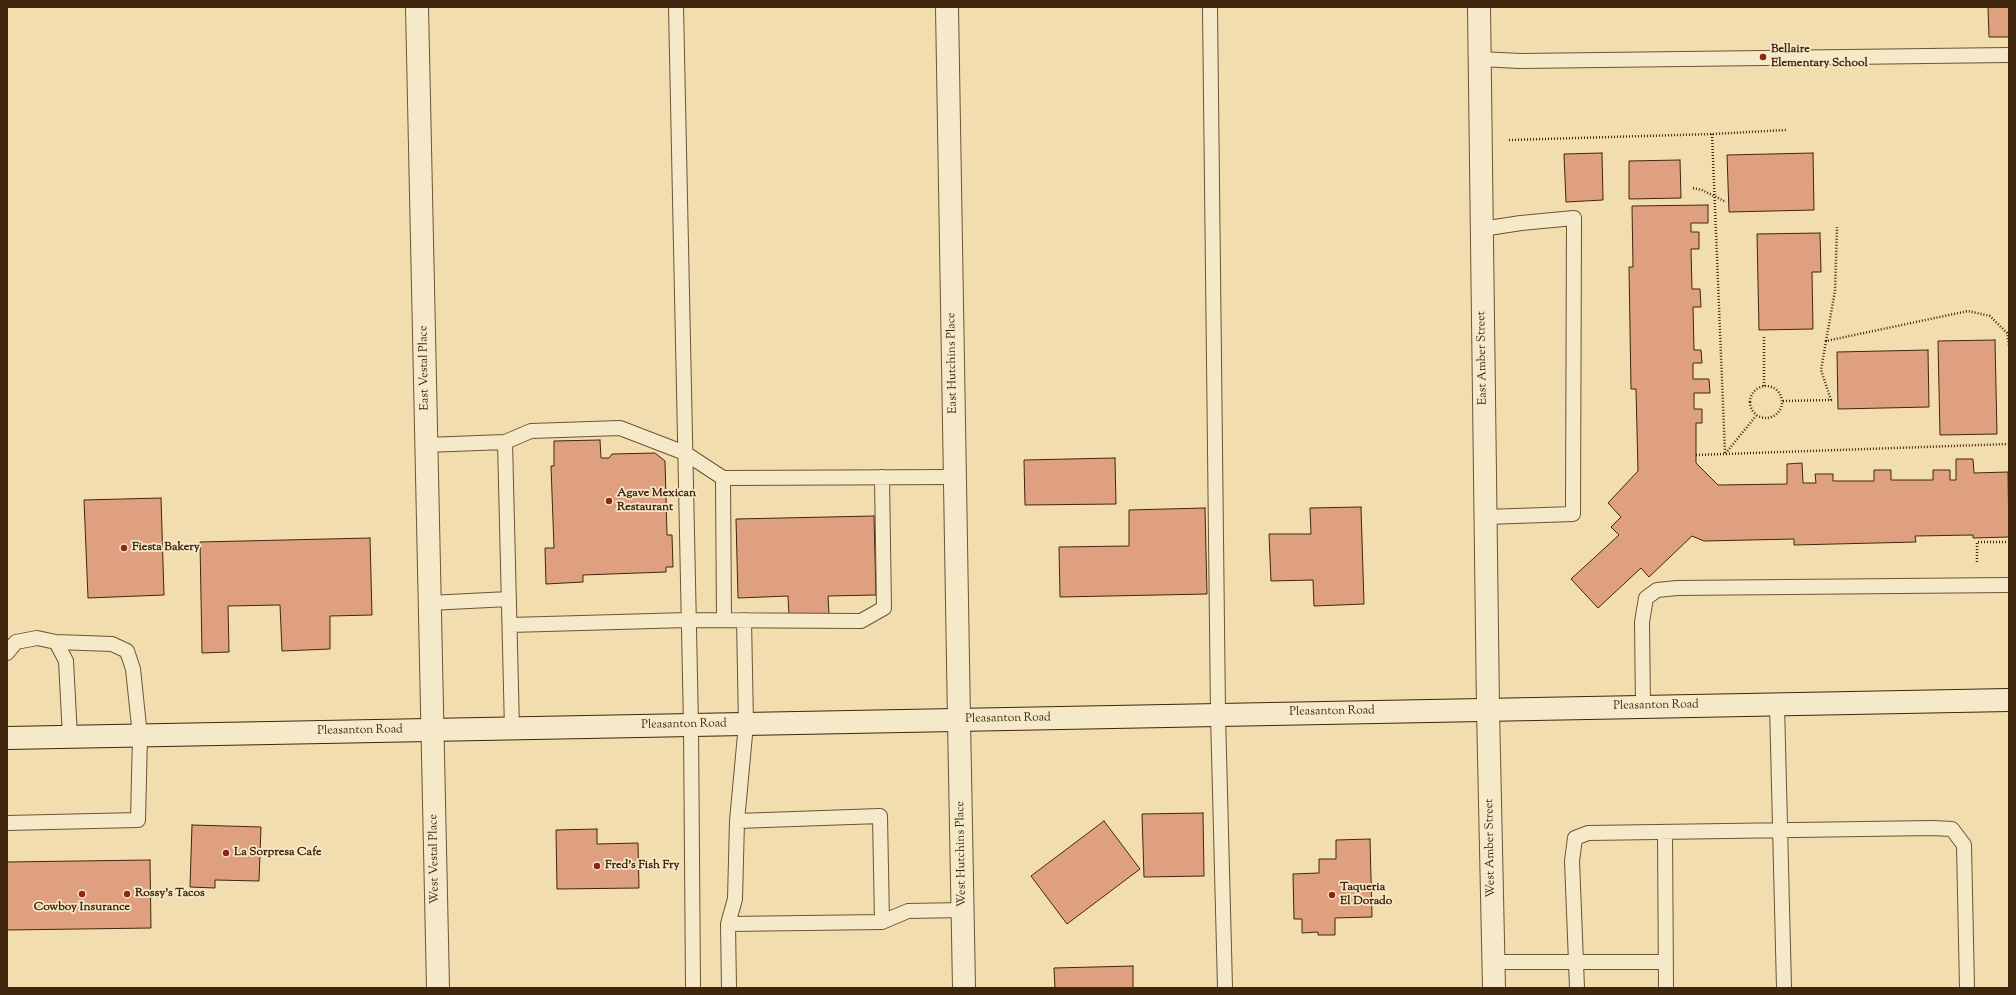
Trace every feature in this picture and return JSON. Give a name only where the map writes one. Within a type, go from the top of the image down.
[{"type":"street","name":"East Vestal Place","points":[[417,7],[432,730]]},
{"type":"street","name":"East Hutchins Place","points":[[947,7],[960,720]]},
{"type":"street","name":"East Amber Street","points":[[1479,7],[1488,709]]},
{"type":"street","name":"Pleasanton Road","points":[[7,738],[2009,700]]},
{"type":"street","name":"West Amber Street","points":[[1488,709],[1494,988]]},
{"type":"street","name":"West Hutchins Place","points":[[960,720],[964,988]]},
{"type":"street","name":"West Vestal Place","points":[[432,730],[438,988]]},
{"type":"lane","points":[[676,7],[690,725],[693,988]]},
{"type":"lane","points":[[1210,7],[1218,714],[1225,988]]},
{"type":"lane","points":[[1480,59],[1520,61],[2009,55]]},
{"type":"lane","points":[[1482,229],[1521,223],[1574,218],[1573,514],[1486,517]]},
{"type":"lane","points":[[426,445],[505,442],[531,431],[620,428],[685,453],[723,478],[955,477]]},
{"type":"lane","points":[[505,442],[512,729]]},
{"type":"lane","points":[[723,478],[724,620]]},
{"type":"lane","points":[[510,625],[688,620],[861,621],[884,608],[882,478]]},
{"type":"lane","points":[[1644,706],[1642,622],[1646,598],[1657,590],[1677,588],[2009,585]]},
{"type":"lane","points":[[430,604],[509,599]]},
{"type":"lane","points":[[729,988],[728,924],[735,899],[737,821],[746,724],[744,620]]},
{"type":"lane","points":[[7,653],[16,642],[37,638],[56,642],[112,644],[127,651],[133,669],[140,736],[138,820],[7,823]]},
{"type":"lane","points":[[56,642],[66,661],[70,737]]},
{"type":"lane","points":[[1777,704],[1782,831],[1784,988]]},
{"type":"lane","points":[[737,821],[880,816],[882,922]]},
{"type":"lane","points":[[1578,988],[1572,860],[1575,838],[1588,833],[1952,829],[1964,845],[1967,988]]},
{"type":"lane","points":[[1665,832],[1666,988]]},
{"type":"lane","points":[[728,924],[882,922],[908,911],[963,910]]},
{"type":"lane","points":[[1493,962],[1666,962]]},
{"type":"path","points":[[1481,141],[1712,134],[1786,130]]},
{"type":"path","points":[[1712,134],[1725,454]]},
{"type":"path","points":[[1693,188],[1702,190],[1726,202]]},
{"type":"path","points":[[1783,401],[1831,400],[1820,370],[1835,291],[1837,227]]},
{"type":"path","points":[[1826,341],[1968,311],[1990,316],[2007,333],[2009,345]]},
{"type":"path","points":[[1764,336],[1764,386]]},
{"type":"path","points":[[1764,386],[1773,387],[1779,392],[1783,401],[1781,410],[1774,417],[1765,419],[1756,416],[1751,410],[1749,402],[1751,394],[1764,386]]},
{"type":"path","points":[[1725,454],[1756,416]]},
{"type":"path","points":[[1696,455],[2009,444]]},
{"type":"path","points":[[1977,585],[1977,542],[2009,542]]},
{"type":"building","points":[[1988,7],[2009,7],[2009,37],[1989,37]]},
{"type":"building","points":[[1602,153],[1603,200],[1566,202],[1564,154]]},
{"type":"building","points":[[1813,153],[1814,210],[1729,212],[1727,155]]},
{"type":"building","points":[[1680,160],[1681,198],[1629,199],[1629,161]]},
{"type":"building","points":[[1708,205],[1708,223],[1691,223],[1691,232],[1699,232],[1699,249],[1691,249],[1692,289],[1700,289],[1701,307],[1693,307],[1694,350],[1701,350],[1702,363],[1693,363],[1693,379],[1709,379],[1710,393],[1694,393],[1694,409],[1702,409],[1702,423],[1696,423],[1696,463],[1718,485],[1787,484],[1787,464],[1802,463],[1803,483],[1816,483],[1815,474],[1833,474],[1833,481],[1874,481],[1874,470],[1891,470],[1891,480],[1933,480],[1933,470],[1950,470],[1950,480],[1956,480],[1956,459],[1973,459],[1974,473],[2008,472],[2009,537],[1973,538],[1973,535],[1915,536],[1916,542],[1794,545],[1794,539],[1704,541],[1692,536],[1649,577],[1641,568],[1598,608],[1571,579],[1619,535],[1611,527],[1621,517],[1608,503],[1638,471],[1636,389],[1631,389],[1629,267],[1633,267],[1632,206]]},
{"type":"building","points":[[1820,233],[1821,272],[1812,272],[1813,329],[1759,330],[1757,234]]},
{"type":"building","points":[[1995,340],[1997,434],[1940,435],[1938,341]]},
{"type":"building","points":[[1928,350],[1929,407],[1838,409],[1837,352]]},
{"type":"building","name":"Agave Mexican Restaurant","points":[[600,440],[601,458],[609,458],[612,454],[655,453],[665,461],[667,535],[672,535],[673,567],[666,567],[666,572],[583,575],[583,582],[546,584],[545,548],[554,548],[551,466],[554,466],[554,441]]},
{"type":"building","points":[[1115,458],[1116,504],[1025,505],[1024,460]]},
{"type":"building","name":"Fiesta Bakery","points":[[161,498],[164,595],[88,598],[84,500]]},
{"type":"building","points":[[1361,507],[1364,604],[1314,606],[1313,580],[1271,581],[1269,534],[1311,534],[1310,508]]},
{"type":"building","points":[[1205,508],[1207,594],[1060,597],[1059,547],[1129,546],[1129,510]]},
{"type":"building","points":[[874,516],[876,595],[828,596],[829,614],[789,615],[788,596],[738,598],[736,519]]},
{"type":"building","points":[[370,538],[372,615],[330,616],[330,649],[282,651],[280,605],[228,606],[229,652],[202,653],[200,542]]},
{"type":"building","points":[[1203,813],[1204,876],[1144,877],[1142,814]]},
{"type":"building","points":[[1104,821],[1140,869],[1067,924],[1031,876]]},
{"type":"building","name":"La Sorpresa Cafe","points":[[192,825],[261,827],[259,881],[215,880],[215,888],[190,887]]},
{"type":"building","name":"Fred's Fish Fry","points":[[597,829],[597,844],[638,843],[639,888],[557,889],[556,830]]},
{"type":"building","name":"Taqueria El Dorado","points":[[1370,839],[1372,917],[1335,918],[1335,935],[1318,935],[1318,932],[1302,933],[1302,919],[1294,919],[1293,874],[1319,873],[1319,859],[1336,859],[1336,840]]},
{"type":"building","points":[[150,860],[151,928],[7,930],[7,862]]},
{"type":"building","points":[[1133,966],[1133,988],[1055,988],[1054,968]]},
{"type":"place","name":"Bellaire Elementary School","points":[[1763,57]]},
{"type":"place","name":"Agave Mexican Restaurant","points":[[609,501]]},
{"type":"place","name":"Fiesta Bakery","points":[[124,548]]},
{"type":"place","name":"La Sorpresa Cafe","points":[[226,853]]},
{"type":"place","name":"Fred's Fish Fry","points":[[597,866]]},
{"type":"place","name":"Cowboy Insurance","points":[[82,894]]},
{"type":"place","name":"Rossy's Tacos","points":[[127,894]]},
{"type":"place","name":"Taqueria El Dorado","points":[[1332,895]]}]
